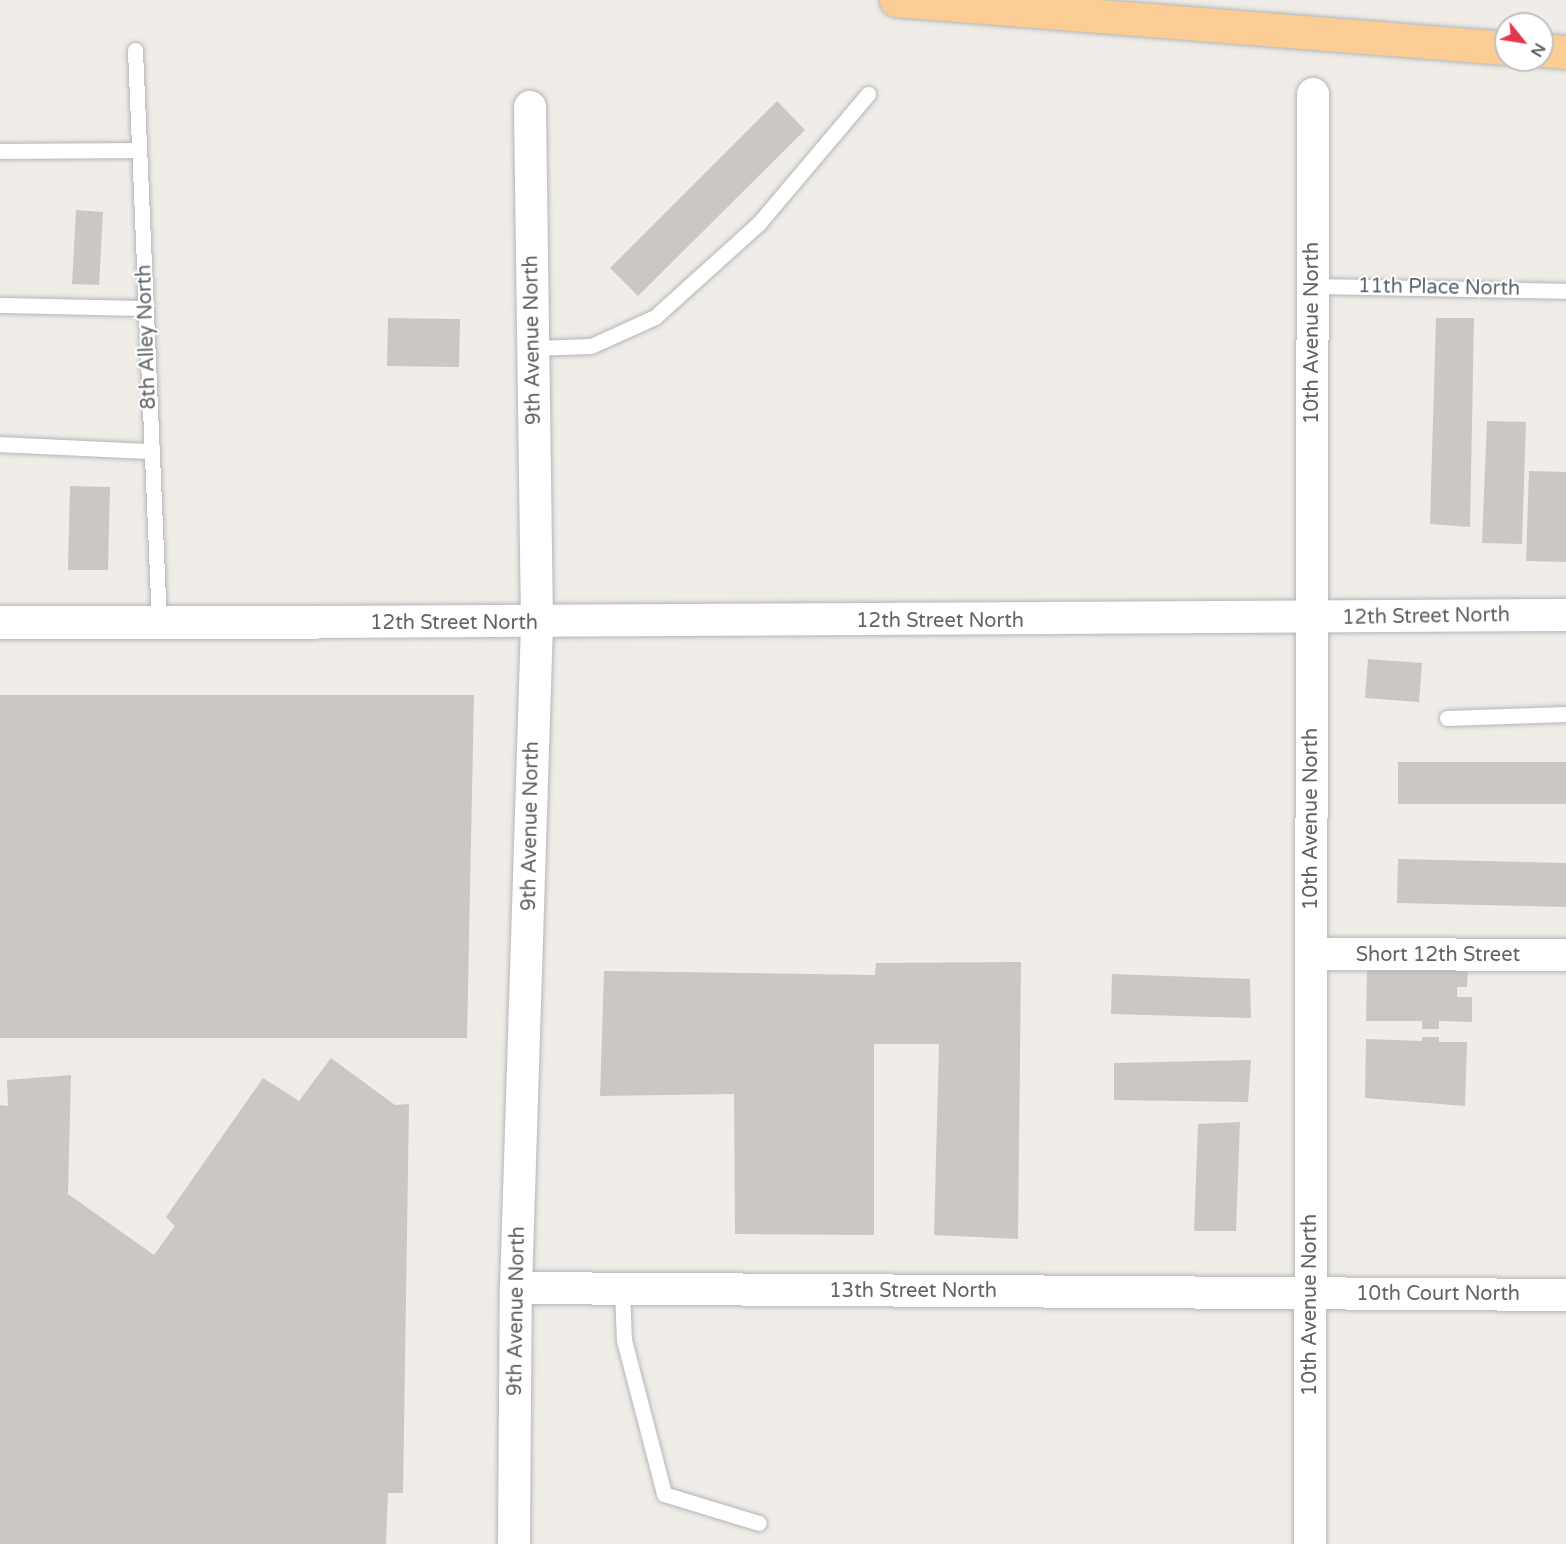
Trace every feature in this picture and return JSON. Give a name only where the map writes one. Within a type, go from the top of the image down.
[{"type":"highway","points":[[896,0],[1494,47]]},
{"type":"street","name":"10th Avenue North","points":[[1310,1544],[1312,94]]},
{"type":"street","name":"9th Avenue North","points":[[514,1544],[516,1288],[537,623],[530,107]]},
{"type":"street","name":"12th Street North","points":[[314,622],[1311,619],[1566,615]]},
{"type":"street","points":[[0,622],[314,622]]},
{"type":"street","name":"Short 12th Street","points":[[1311,954],[1566,955]]},
{"type":"street","name":"13th Street North","points":[[516,1288],[1310,1294]]},
{"type":"street","name":"10th Court North","points":[[1310,1294],[1566,1295]]},
{"type":"lane","name":"8th Alley North","points":[[135,50],[159,623]]},
{"type":"lane","points":[[533,348],[591,346],[655,317],[759,223],[868,94]]},
{"type":"lane","points":[[0,152],[139,150]]},
{"type":"lane","name":"11th Place North","points":[[1312,286],[1566,291]]},
{"type":"lane","points":[[0,305],[146,308]]},
{"type":"lane","points":[[0,444],[151,451]]},
{"type":"lane","points":[[1447,718],[1566,714]]},
{"type":"lane","points":[[622,1289],[624,1340],[663,1494],[759,1523]]},
{"type":"building","points":[[777,101],[805,130],[638,296],[610,268]]},
{"type":"building","points":[[76,210],[103,212],[99,285],[72,284]]},
{"type":"building","points":[[388,318],[460,319],[459,367],[387,366]]},
{"type":"building","points":[[1436,318],[1474,318],[1470,527],[1430,524]]},
{"type":"building","points":[[1487,421],[1526,422],[1522,544],[1482,543]]},
{"type":"building","points":[[1529,471],[1566,472],[1566,562],[1526,561]]},
{"type":"building","points":[[70,486],[110,487],[108,570],[68,570]]},
{"type":"building","points":[[1368,659],[1422,663],[1419,702],[1365,698]]},
{"type":"building","points":[[0,695],[474,695],[467,1038],[0,1038]]},
{"type":"building","points":[[1398,762],[1566,762],[1566,804],[1398,804]]},
{"type":"building","points":[[1398,859],[1566,863],[1566,907],[1397,903]]},
{"type":"building","points":[[1021,962],[1018,1239],[934,1235],[939,1044],[874,1044],[874,1235],[735,1234],[734,1094],[600,1096],[604,971],[875,975],[876,963]]},
{"type":"building","points":[[1468,967],[1467,987],[1457,987],[1457,997],[1472,997],[1472,1022],[1439,1021],[1439,1029],[1422,1029],[1422,1021],[1366,1021],[1367,968]]},
{"type":"building","points":[[1112,974],[1250,979],[1251,1018],[1111,1014]]},
{"type":"building","points":[[1422,1037],[1439,1037],[1439,1042],[1467,1042],[1465,1106],[1365,1098],[1366,1039],[1422,1041]]},
{"type":"building","points":[[331,1058],[395,1105],[409,1104],[403,1493],[388,1493],[386,1544],[0,1544],[0,1105],[8,1106],[7,1080],[71,1075],[68,1194],[154,1255],[175,1226],[166,1217],[263,1078],[299,1101]]},
{"type":"building","points":[[1251,1060],[1248,1102],[1114,1100],[1114,1063]]},
{"type":"building","points":[[1240,1122],[1236,1231],[1194,1231],[1198,1124]]}]
